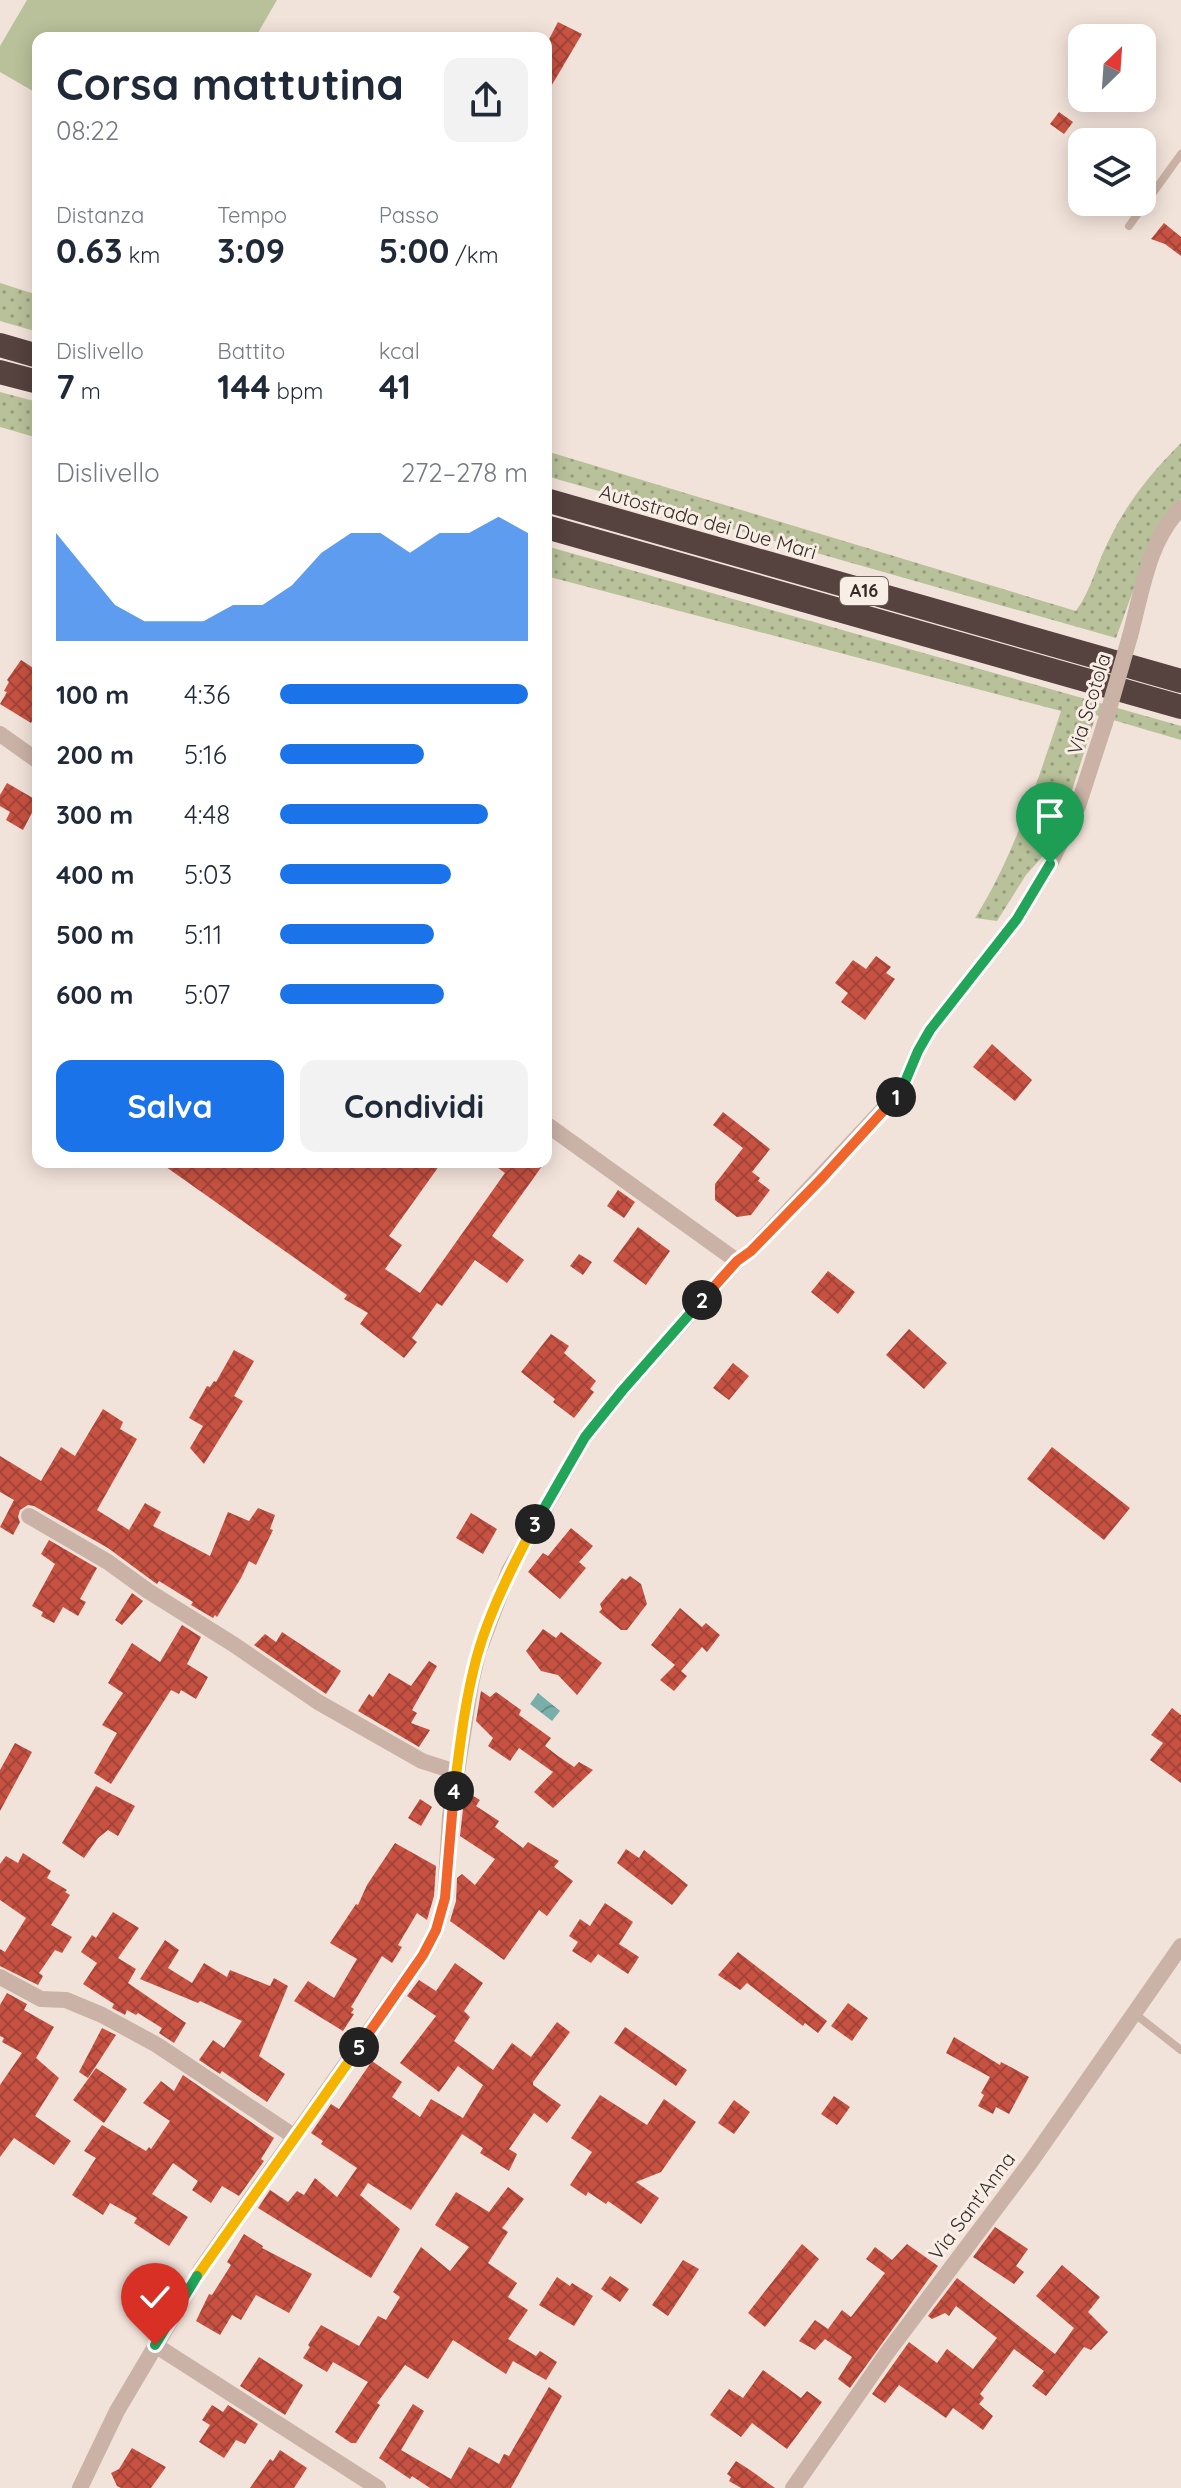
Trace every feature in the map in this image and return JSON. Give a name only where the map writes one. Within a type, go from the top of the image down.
[{"type":"highway","points":[[0,345],[32,354]]},
{"type":"highway","points":[[0,372],[32,380]]},
{"type":"highway","name":"Autostrada dei Due Mari","points":[[552,502],[1181,681]]},
{"type":"highway","name":"A16","points":[[552,529],[1181,707]]},
{"type":"street","name":"Via Scotola","points":[[80,2488],[117,2411],[201,2269],[423,1955],[436,1930],[445,1898],[463,1721],[478,1653],[509,1571],[551,1495],[585,1437],[603,1414],[737,1261],[751,1251],[902,1089],[930,1030],[1017,919],[1050,864],[1078,806],[1156,543],[1181,508]]},
{"type":"street","points":[[0,734],[32,757]]},
{"type":"street","points":[[552,1128],[737,1261]]},
{"type":"street","points":[[29,1516],[108,1562],[318,1702],[422,1761],[456,1772]]},
{"type":"street","name":"Via Sant'Anna","points":[[793,2488],[887,2353],[1006,2196],[1181,1946]]},
{"type":"street","points":[[0,1977],[41,1999],[66,2000],[102,2015],[157,2045],[295,2137]]},
{"type":"street","points":[[155,2345],[378,2488]]},
{"type":"lane","points":[[1129,226],[1181,154]]},
{"type":"lane","points":[[1135,2014],[1181,2050]]},
{"type":"green space","points":[[27,0],[277,0],[258,32],[32,32],[32,91],[0,72],[0,46]]},
{"type":"green space","points":[[0,283],[32,293],[32,330],[0,321]]},
{"type":"green space","points":[[0,392],[32,400],[32,436],[0,427]]},
{"type":"green space","points":[[1181,443],[1181,499],[1152,538],[1116,638],[552,478],[552,453],[1076,611],[1105,547],[1133,499]]},
{"type":"green space","points":[[552,548],[1181,726],[1181,740],[1096,715],[1067,806],[1044,855],[1026,875],[997,921],[975,918],[1013,843],[1061,711],[552,578]]},
{"type":"water","points":[[538,1693],[560,1711],[552,1721],[530,1704]]},
{"type":"building","points":[[558,22],[582,34],[552,85],[552,34]]},
{"type":"building","points":[[1059,112],[1073,122],[1064,134],[1050,124]]},
{"type":"building","points":[[1164,223],[1181,237],[1181,256],[1165,244],[1151,239]]},
{"type":"building","points":[[21,660],[32,667],[31,723],[0,704],[7,692],[4,691],[9,682],[7,680]]},
{"type":"building","points":[[7,783],[32,798],[32,813],[23,830],[6,820],[10,812],[0,806],[0,795]]},
{"type":"building","points":[[876,956],[891,967],[886,973],[895,979],[865,1020],[841,1002],[848,993],[835,983],[853,960],[866,969]]},
{"type":"building","points":[[992,1044],[1032,1080],[1015,1101],[973,1067]]},
{"type":"building","points":[[723,1112],[770,1149],[752,1172],[770,1190],[751,1215],[737,1217],[715,1200],[715,1184],[743,1148],[713,1125]]},
{"type":"building","points":[[167,1168],[438,1168],[389,1236],[402,1245],[385,1269],[420,1293],[505,1173],[498,1168],[541,1168],[492,1236],[524,1260],[507,1283],[475,1260],[442,1306],[437,1303],[412,1338],[417,1342],[404,1358],[360,1324],[368,1313],[344,1299],[347,1295]]},
{"type":"building","points":[[618,1190],[635,1202],[624,1218],[607,1206]]},
{"type":"building","points":[[638,1227],[670,1251],[646,1285],[613,1261]]},
{"type":"building","points":[[579,1254],[592,1262],[583,1275],[570,1266]]},
{"type":"building","points":[[828,1271],[855,1292],[838,1314],[811,1292]]},
{"type":"building","points":[[909,1329],[947,1363],[924,1389],[886,1355]]},
{"type":"building","points":[[551,1334],[569,1346],[564,1353],[596,1381],[590,1389],[594,1392],[574,1418],[521,1372]]},
{"type":"building","points":[[234,1350],[254,1361],[234,1396],[243,1401],[204,1464],[190,1448],[203,1426],[189,1418],[207,1386],[216,1382]]},
{"type":"building","points":[[733,1363],[749,1376],[729,1400],[713,1388]]},
{"type":"building","points":[[103,1409],[123,1422],[120,1429],[137,1439],[97,1510],[129,1530],[145,1503],[161,1512],[153,1526],[210,1556],[228,1512],[249,1521],[258,1508],[275,1515],[270,1529],[273,1530],[256,1565],[249,1561],[217,1617],[215,1615],[213,1618],[191,1605],[193,1602],[159,1581],[157,1584],[108,1548],[34,1506],[28,1505],[20,1510],[20,1522],[13,1535],[0,1527],[14,1500],[0,1492],[0,1456],[41,1481],[61,1447],[75,1456]]},
{"type":"building","points":[[1052,1447],[1130,1508],[1104,1540],[1027,1479]]},
{"type":"building","points":[[471,1513],[497,1529],[483,1554],[456,1538]]},
{"type":"building","points":[[571,1528],[593,1546],[579,1562],[586,1568],[560,1599],[528,1572],[543,1553],[548,1556]]},
{"type":"building","points":[[49,1540],[97,1568],[80,1599],[86,1602],[78,1616],[63,1607],[54,1623],[41,1616],[43,1612],[32,1606],[55,1564],[41,1554]]},
{"type":"building","points":[[630,1576],[641,1584],[647,1604],[627,1630],[621,1630],[599,1612],[602,1609],[600,1604],[622,1578],[626,1580]]},
{"type":"building","points":[[132,1593],[143,1601],[122,1625],[115,1620]]},
{"type":"building","points":[[680,1608],[702,1627],[706,1623],[720,1635],[707,1652],[702,1647],[681,1671],[687,1676],[674,1691],[660,1680],[675,1665],[651,1645]]},
{"type":"building","points":[[182,1625],[201,1637],[187,1664],[208,1677],[196,1699],[181,1690],[179,1694],[171,1690],[111,1784],[94,1773],[117,1733],[102,1725],[123,1693],[108,1683],[132,1643],[160,1662]]},
{"type":"building","points":[[543,1629],[556,1638],[561,1632],[602,1663],[577,1695],[558,1675],[541,1671],[526,1651]]},
{"type":"building","points":[[282,1632],[341,1671],[326,1694],[254,1645],[265,1634],[276,1642]]},
{"type":"building","points":[[429,1661],[437,1666],[412,1710],[417,1713],[411,1723],[430,1730],[419,1747],[358,1711],[369,1694],[373,1697],[389,1673],[411,1686]]},
{"type":"building","points":[[481,1691],[490,1697],[496,1692],[521,1710],[519,1715],[551,1738],[545,1746],[558,1756],[574,1767],[579,1762],[593,1770],[553,1808],[534,1792],[553,1772],[519,1748],[510,1761],[488,1746],[493,1738],[476,1721]]},
{"type":"building","points":[[1172,1708],[1181,1715],[1181,1783],[1150,1760],[1163,1743],[1151,1735]]},
{"type":"building","points":[[15,1743],[32,1752],[0,1811],[0,1770]]},
{"type":"building","points":[[96,1786],[135,1806],[118,1836],[108,1830],[84,1858],[62,1843]]},
{"type":"building","points":[[465,1791],[480,1800],[476,1806],[499,1821],[495,1827],[523,1848],[528,1842],[559,1861],[554,1867],[573,1881],[547,1916],[539,1910],[504,1960],[450,1921],[456,1901],[457,1878],[462,1874],[475,1885],[495,1859],[460,1836]]},
{"type":"building","points":[[420,1799],[432,1807],[421,1826],[408,1818]]},
{"type":"building","points":[[395,1843],[436,1866],[434,1896],[427,1920],[417,1913],[398,1945],[402,1947],[392,1963],[382,1956],[351,2007],[354,2014],[343,2031],[294,2001],[308,1981],[334,1998],[357,1959],[330,1943],[358,1905],[367,1885]]},
{"type":"building","points":[[626,1849],[639,1858],[644,1850],[688,1885],[672,1905],[617,1863]]},
{"type":"building","points":[[23,1853],[51,1871],[47,1878],[70,1895],[51,1925],[72,1937],[62,1953],[55,1950],[39,1973],[43,1976],[38,1985],[0,1966],[0,1949],[5,1952],[26,1918],[0,1900],[0,1864],[6,1856],[18,1863]]},
{"type":"building","points":[[605,1903],[633,1922],[619,1944],[639,1957],[628,1974],[598,1954],[591,1963],[572,1951],[578,1942],[569,1936],[580,1919],[590,1926]]},
{"type":"building","points":[[113,1912],[139,1928],[118,1958],[136,1969],[128,1983],[186,2023],[174,2043],[159,2033],[162,2028],[138,2013],[136,2015],[127,2010],[125,2015],[112,2008],[114,2004],[83,1984],[97,1963],[81,1952],[92,1935],[96,1938]]},
{"type":"building","points":[[165,1940],[179,1950],[168,1968],[192,1983],[204,1963],[227,1977],[230,1970],[270,1986],[274,1978],[288,1986],[259,2056],[285,2074],[267,2102],[222,2071],[220,2074],[199,2060],[213,2040],[224,2048],[242,2021],[200,2001],[198,2003],[140,1979]]},
{"type":"building","points":[[738,1952],[827,2021],[818,2033],[805,2023],[803,2026],[747,1983],[740,1990],[718,1975]]},
{"type":"building","points":[[455,1963],[483,1983],[464,2011],[470,2017],[454,2041],[493,2070],[512,2043],[531,2057],[557,2022],[570,2032],[533,2082],[561,2105],[547,2123],[534,2113],[509,2149],[517,2154],[509,2171],[480,2153],[483,2148],[462,2134],[411,2210],[368,2183],[360,2195],[400,2229],[371,2278],[258,2208],[270,2190],[288,2202],[297,2191],[304,2195],[315,2178],[337,2197],[357,2168],[321,2144],[323,2141],[311,2133],[331,2104],[339,2109],[372,2061],[402,2082],[392,2097],[420,2117],[431,2099],[463,2118],[483,2085],[458,2066],[439,2092],[400,2063],[436,2016],[407,1996],[419,1980],[436,1991]]},
{"type":"building","points":[[7,1993],[27,2004],[24,2010],[54,2027],[36,2058],[59,2078],[35,2116],[71,2141],[54,2165],[14,2138],[0,2157],[0,2085],[22,2053],[2,2042],[4,2038],[0,2036],[0,2005]]},
{"type":"building","points":[[848,2003],[868,2018],[852,2041],[831,2026]]},
{"type":"building","points":[[625,2027],[687,2070],[676,2086],[614,2043]]},
{"type":"building","points":[[102,2028],[116,2035],[88,2078],[79,2072]]},
{"type":"building","points":[[954,2037],[1000,2065],[1001,2062],[1029,2077],[1009,2114],[996,2107],[993,2114],[978,2106],[990,2077],[946,2053]]},
{"type":"building","points":[[96,2068],[127,2089],[104,2123],[73,2100]]},
{"type":"building","points":[[183,2075],[274,2138],[261,2159],[264,2161],[239,2196],[222,2186],[211,2203],[192,2190],[198,2181],[173,2163],[152,2194],[188,2217],[169,2246],[134,2223],[137,2218],[110,2203],[103,2215],[72,2195],[96,2158],[84,2151],[102,2125],[146,2151],[149,2147],[151,2149],[170,2121],[143,2103],[161,2081],[174,2091]]},
{"type":"building","points":[[600,2095],[647,2125],[664,2099],[696,2122],[661,2172],[636,2182],[659,2198],[641,2224],[608,2201],[606,2204],[588,2192],[586,2196],[570,2185],[592,2152],[571,2138]]},
{"type":"building","points":[[834,2096],[850,2107],[837,2125],[821,2114]]},
{"type":"building","points":[[734,2100],[750,2112],[734,2134],[718,2123]]},
{"type":"building","points":[[508,2187],[524,2199],[502,2228],[508,2232],[488,2263],[517,2283],[508,2297],[528,2310],[508,2339],[536,2356],[540,2351],[557,2362],[546,2380],[513,2361],[506,2374],[453,2340],[428,2379],[405,2365],[377,2403],[380,2405],[356,2443],[351,2443],[335,2432],[368,2382],[333,2362],[327,2372],[303,2358],[310,2347],[308,2345],[321,2325],[359,2346],[378,2316],[386,2320],[400,2297],[393,2292],[421,2247],[450,2271],[469,2247],[435,2225],[456,2192],[489,2212]]},
{"type":"building","points":[[995,2227],[1028,2249],[1016,2266],[1024,2272],[1014,2284],[973,2257]]},
{"type":"building","points":[[244,2234],[262,2248],[312,2274],[289,2313],[256,2295],[241,2320],[232,2315],[220,2335],[196,2321],[209,2294],[212,2295],[231,2265],[227,2262]]},
{"type":"building","points":[[802,2244],[819,2259],[765,2327],[748,2313]]},
{"type":"building","points":[[907,2244],[938,2266],[850,2388],[838,2379],[852,2357],[825,2339],[815,2350],[799,2341],[815,2320],[828,2329],[842,2310],[851,2317],[885,2273],[866,2259],[875,2247],[892,2260]]},
{"type":"building","points":[[683,2260],[699,2269],[668,2316],[652,2305]]},
{"type":"building","points":[[1062,2265],[1100,2297],[1088,2312],[1108,2332],[1091,2350],[1084,2347],[1046,2396],[1032,2386],[1044,2371],[1014,2349],[980,2394],[984,2398],[979,2404],[993,2416],[983,2430],[953,2408],[946,2418],[899,2385],[885,2403],[872,2394],[909,2342],[937,2363],[947,2349],[973,2369],[997,2338],[956,2306],[949,2316],[945,2313],[932,2319],[928,2316],[957,2278],[1055,2354],[1074,2328],[1036,2296]]},
{"type":"building","points":[[610,2276],[629,2289],[620,2302],[601,2289]]},
{"type":"building","points":[[557,2277],[593,2296],[574,2326],[539,2305]]},
{"type":"building","points":[[259,2357],[303,2385],[285,2415],[240,2386]]},
{"type":"building","points":[[763,2370],[801,2398],[807,2391],[822,2402],[787,2449],[752,2423],[741,2437],[710,2415],[729,2389],[743,2398]]},
{"type":"building","points":[[549,2387],[562,2396],[511,2488],[430,2488],[379,2458],[413,2404],[424,2411],[401,2450],[451,2479],[469,2447],[499,2464],[504,2454],[509,2456]]},
{"type":"building","points":[[212,2405],[223,2412],[228,2405],[258,2424],[245,2444],[236,2440],[224,2458],[199,2442],[210,2425],[202,2420]]},
{"type":"building","points":[[132,2448],[166,2467],[151,2488],[117,2486],[111,2473],[119,2469]]},
{"type":"building","points":[[280,2450],[307,2468],[294,2488],[250,2488],[270,2459],[273,2461]]},
{"type":"building","points":[[736,2461],[775,2488],[741,2488],[729,2481],[731,2477],[727,2474]]},
{"type":"route","points":[[155,2345],[201,2269],[423,1955],[436,1930],[445,1898],[450,1816],[463,1721],[478,1653],[509,1571],[585,1437],[737,1261],[751,1251],[902,1089],[930,1030],[1017,919],[1050,864]]}]
